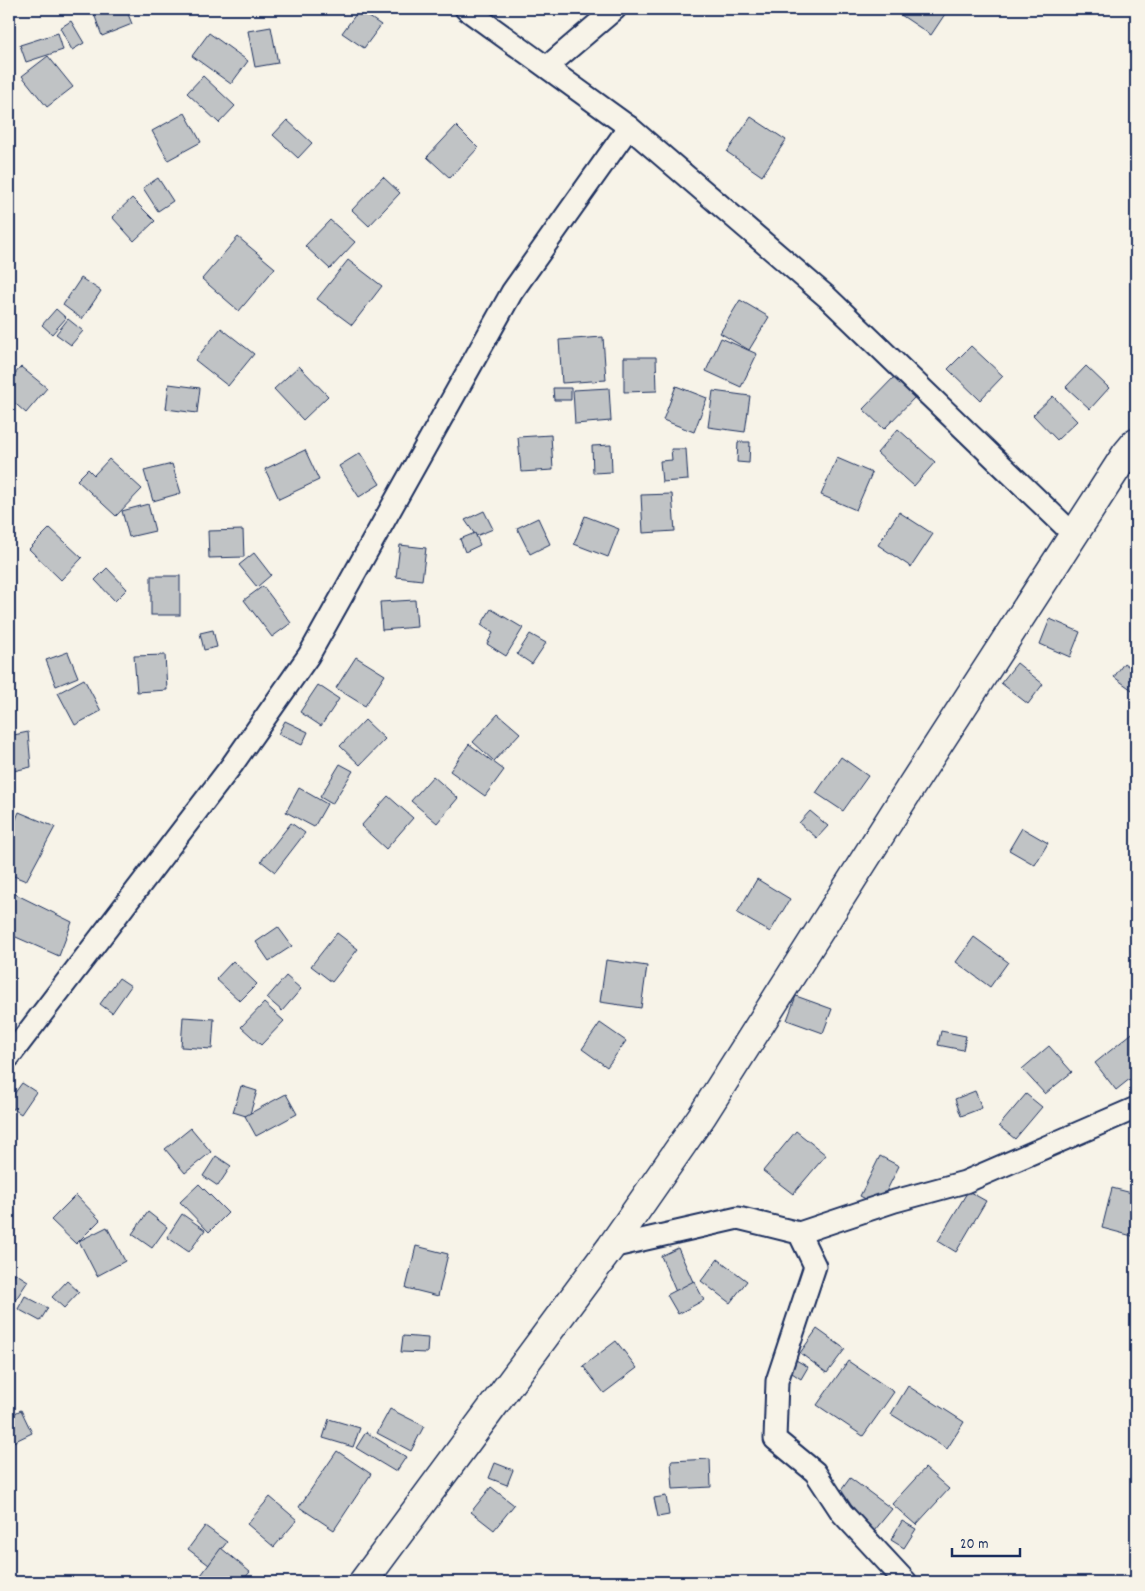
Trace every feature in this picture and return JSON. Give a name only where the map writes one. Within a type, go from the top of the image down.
[{"type":"main road","points":[[363,1582],[611,1247],[702,1116],[1073,534],[1136,442]]},
{"type":"street","points":[[466,9],[548,66],[629,127],[827,297],[1073,534]]},
{"type":"street","points":[[548,66],[615,9]]},
{"type":"street","points":[[9,1057],[232,765],[309,655],[512,292],[629,127]]},
{"type":"street","points":[[611,1247],[738,1218],[799,1233],[895,1201],[964,1182],[1136,1108]]},
{"type":"street","points":[[799,1233],[815,1266],[777,1381],[775,1439],[815,1472],[842,1513],[906,1582]]},
{"type":"building","points":[[98,9],[126,9],[132,24],[102,36],[93,11]]},
{"type":"building","points":[[892,9],[943,9],[947,11],[931,35]]},
{"type":"building","points":[[359,10],[381,25],[364,48],[342,33]]},
{"type":"building","points":[[71,21],[84,43],[72,50],[60,28]]},
{"type":"building","points":[[271,27],[278,63],[255,67],[248,31]]},
{"type":"building","points":[[58,33],[63,50],[26,62],[20,45]]},
{"type":"building","points":[[209,33],[248,61],[231,84],[192,56]]},
{"type":"building","points":[[48,56],[73,87],[47,107],[22,76]]},
{"type":"building","points":[[203,76],[235,106],[219,123],[187,93]]},
{"type":"building","points":[[185,113],[201,142],[168,160],[152,131]]},
{"type":"building","points":[[751,117],[786,140],[762,176],[727,152]]},
{"type":"building","points":[[287,120],[312,143],[298,158],[273,135]]},
{"type":"building","points":[[456,126],[478,148],[450,178],[427,157]]},
{"type":"building","points":[[383,177],[400,193],[369,226],[352,210]]},
{"type":"building","points":[[158,178],[173,201],[158,211],[143,188]]},
{"type":"building","points":[[132,198],[155,221],[134,241],[112,217]]},
{"type":"building","points":[[330,220],[355,242],[330,269],[305,246]]},
{"type":"building","points":[[238,237],[275,268],[239,311],[202,279]]},
{"type":"building","points":[[348,260],[382,286],[352,325],[317,299]]},
{"type":"building","points":[[81,278],[101,291],[82,319],[63,305]]},
{"type":"building","points":[[740,300],[769,317],[749,350],[720,333]]},
{"type":"building","points":[[56,309],[66,318],[52,334],[42,325]]},
{"type":"building","points":[[68,319],[83,331],[71,345],[56,334]]},
{"type":"building","points":[[221,328],[254,354],[228,386],[195,360]]},
{"type":"building","points":[[603,337],[606,380],[562,383],[559,340]]},
{"type":"building","points":[[721,338],[757,354],[741,387],[706,371]]},
{"type":"building","points":[[971,346],[1003,376],[980,400],[948,369]]},
{"type":"building","points":[[624,357],[656,357],[657,391],[624,392]]},
{"type":"building","points":[[299,366],[328,396],[303,420],[274,389]]},
{"type":"building","points":[[1086,366],[1109,388],[1090,409],[1066,387]]},
{"type":"building","points":[[21,367],[47,388],[26,413],[9,398],[9,380]]},
{"type":"building","points":[[897,374],[918,394],[884,429],[863,409]]},
{"type":"building","points":[[169,384],[200,388],[197,413],[166,409]]},
{"type":"building","points":[[676,386],[707,398],[694,432],[663,420]]},
{"type":"building","points":[[553,388],[571,388],[571,400],[554,400]]},
{"type":"building","points":[[609,388],[611,421],[575,424],[573,390]]},
{"type":"building","points":[[713,391],[750,396],[745,432],[708,427]]},
{"type":"building","points":[[1053,396],[1077,421],[1057,440],[1033,415]]},
{"type":"building","points":[[898,429],[935,462],[914,486],[877,453]]},
{"type":"building","points":[[551,435],[553,470],[521,472],[518,437]]},
{"type":"building","points":[[738,442],[750,442],[749,463],[737,462]]},
{"type":"building","points":[[611,445],[612,472],[593,473],[592,446]]},
{"type":"building","points":[[671,449],[686,449],[688,480],[662,482],[660,461],[672,460]]},
{"type":"building","points":[[305,450],[319,480],[279,499],[265,469]]},
{"type":"building","points":[[360,453],[380,484],[359,497],[339,466]]},
{"type":"building","points":[[837,458],[872,473],[856,510],[821,495]]},
{"type":"building","points":[[109,459],[142,489],[116,516],[77,480],[88,469],[94,475]]},
{"type":"building","points":[[172,464],[181,493],[153,501],[144,471]]},
{"type":"building","points":[[672,494],[675,531],[643,533],[641,495]]},
{"type":"building","points":[[148,504],[155,531],[129,537],[122,511]]},
{"type":"building","points":[[484,511],[493,529],[476,536],[465,520]]},
{"type":"building","points":[[899,512],[933,534],[911,567],[878,545]]},
{"type":"building","points":[[585,516],[619,529],[608,557],[574,544]]},
{"type":"building","points":[[538,518],[550,544],[530,554],[517,528]]},
{"type":"building","points":[[50,528],[82,558],[61,580],[29,549]]},
{"type":"building","points":[[243,530],[244,557],[209,558],[208,531]]},
{"type":"building","points":[[475,533],[480,545],[465,552],[460,539]]},
{"type":"building","points":[[400,545],[426,548],[422,580],[396,577]]},
{"type":"building","points":[[254,553],[271,575],[257,587],[239,565]]},
{"type":"building","points":[[107,568],[127,589],[115,601],[95,580]]},
{"type":"building","points":[[151,576],[180,576],[180,615],[151,615]]},
{"type":"building","points":[[263,586],[291,623],[272,637],[244,600]]},
{"type":"building","points":[[415,600],[417,627],[382,630],[380,602]]},
{"type":"building","points":[[491,609],[523,628],[506,656],[487,644],[493,633],[481,625]]},
{"type":"building","points":[[1050,619],[1080,632],[1070,657],[1040,644]]},
{"type":"building","points":[[213,630],[217,647],[204,650],[200,633]]},
{"type":"building","points":[[530,634],[546,643],[532,664],[517,654]]},
{"type":"building","points":[[68,652],[78,677],[56,686],[46,660]]},
{"type":"building","points":[[165,655],[167,690],[137,692],[134,656]]},
{"type":"building","points":[[356,657],[385,675],[365,706],[336,688]]},
{"type":"building","points":[[1017,663],[1043,684],[1028,704],[1001,683]]},
{"type":"building","points":[[1124,663],[1136,672],[1136,685],[1132,690],[1114,677]]},
{"type":"building","points":[[84,679],[101,711],[75,725],[58,693]]},
{"type":"building","points":[[318,685],[339,699],[321,726],[300,712]]},
{"type":"building","points":[[498,714],[520,733],[494,761],[473,742]]},
{"type":"building","points":[[365,720],[385,739],[360,765],[340,746]]},
{"type":"building","points":[[285,721],[308,732],[302,745],[278,734]]},
{"type":"building","points":[[28,732],[31,767],[9,772],[9,736]]},
{"type":"building","points":[[469,744],[504,770],[485,796],[450,771]]},
{"type":"building","points":[[841,757],[868,776],[843,811],[816,793]]},
{"type":"building","points":[[340,764],[353,771],[332,804],[320,797]]},
{"type":"building","points":[[433,776],[458,798],[437,823],[411,801]]},
{"type":"building","points":[[299,788],[327,804],[314,827],[286,812]]},
{"type":"building","points":[[388,796],[413,818],[386,849],[361,826]]},
{"type":"building","points":[[810,811],[828,826],[817,838],[799,823]]},
{"type":"building","points":[[19,812],[55,827],[26,881],[9,874],[9,836]]},
{"type":"building","points":[[291,823],[305,833],[275,872],[261,861]]},
{"type":"building","points":[[1022,828],[1048,843],[1035,865],[1009,850]]},
{"type":"building","points":[[757,879],[790,899],[770,932],[737,913]]},
{"type":"building","points":[[9,891],[72,922],[59,956],[9,934]]},
{"type":"building","points":[[278,927],[292,946],[269,961],[256,942]]},
{"type":"building","points":[[337,933],[358,949],[332,982],[311,966]]},
{"type":"building","points":[[974,937],[1008,962],[990,987],[956,962]]},
{"type":"building","points":[[606,960],[647,966],[641,1008],[600,1002]]},
{"type":"building","points":[[233,961],[257,984],[240,1001],[216,979]]},
{"type":"building","points":[[286,976],[301,989],[282,1011],[267,998]]},
{"type":"building","points":[[119,978],[131,986],[112,1013],[100,1004]]},
{"type":"building","points":[[796,996],[832,1009],[823,1033],[787,1020]]},
{"type":"building","points":[[264,1003],[284,1021],[261,1045],[241,1027]]},
{"type":"building","points":[[183,1017],[214,1019],[212,1049],[181,1047]]},
{"type":"building","points":[[600,1023],[626,1041],[607,1067],[582,1049]]},
{"type":"building","points":[[1136,1030],[1136,1074],[1116,1090],[1095,1063]]},
{"type":"building","points":[[941,1031],[966,1036],[963,1050],[938,1045]]},
{"type":"building","points":[[1049,1046],[1072,1072],[1045,1094],[1022,1069]]},
{"type":"building","points":[[22,1083],[36,1092],[21,1114],[9,1106],[9,1101]]},
{"type":"building","points":[[241,1086],[257,1091],[249,1117],[233,1112]]},
{"type":"building","points":[[975,1091],[982,1108],[961,1116],[955,1099]]},
{"type":"building","points":[[286,1094],[297,1114],[256,1136],[245,1116]]},
{"type":"building","points":[[1026,1094],[1042,1107],[1015,1139],[999,1126]]},
{"type":"building","points":[[191,1128],[211,1152],[185,1173],[165,1149]]},
{"type":"building","points":[[796,1131],[826,1155],[793,1194],[763,1171]]},
{"type":"building","points":[[216,1156],[231,1166],[218,1186],[203,1176]]},
{"type":"building","points":[[880,1156],[899,1166],[879,1206],[860,1196]]},
{"type":"building","points":[[199,1184],[228,1213],[209,1232],[180,1202]]},
{"type":"building","points":[[1112,1188],[1136,1194],[1136,1237],[1102,1228]]},
{"type":"building","points":[[968,1191],[986,1201],[956,1252],[938,1241]]},
{"type":"building","points":[[76,1195],[100,1220],[76,1244],[51,1220]]},
{"type":"building","points":[[148,1212],[167,1227],[152,1248],[132,1234]]},
{"type":"building","points":[[182,1214],[205,1230],[189,1252],[167,1237]]},
{"type":"building","points":[[107,1227],[125,1261],[97,1276],[79,1241]]},
{"type":"building","points":[[416,1246],[448,1254],[438,1296],[406,1288]]},
{"type":"building","points":[[678,1248],[694,1284],[676,1292],[661,1256]]},
{"type":"building","points":[[718,1259],[747,1281],[730,1303],[701,1281]]},
{"type":"building","points":[[15,1273],[28,1281],[12,1305],[9,1302],[9,1283]]},
{"type":"building","points":[[67,1281],[79,1292],[64,1308],[52,1297]]},
{"type":"building","points":[[694,1281],[704,1300],[678,1314],[667,1295]]},
{"type":"building","points":[[25,1296],[48,1308],[40,1321],[18,1309]]},
{"type":"building","points":[[817,1329],[845,1349],[827,1373],[800,1353]]},
{"type":"building","points":[[403,1336],[428,1338],[427,1353],[401,1352]]},
{"type":"building","points":[[616,1341],[637,1368],[604,1393],[583,1366]]},
{"type":"building","points":[[796,1360],[808,1367],[801,1379],[789,1371]]},
{"type":"building","points":[[848,1361],[894,1392],[863,1436],[817,1405]]},
{"type":"building","points":[[908,1386],[964,1422],[947,1449],[891,1414]]},
{"type":"building","points":[[390,1409],[424,1426],[411,1451],[377,1433]]},
{"type":"building","points":[[21,1410],[32,1433],[9,1444],[9,1416]]},
{"type":"building","points":[[329,1419],[360,1428],[353,1447],[323,1438]]},
{"type":"building","points":[[366,1432],[406,1457],[396,1472],[356,1448]]},
{"type":"building","points":[[337,1451],[371,1474],[334,1530],[299,1507]]},
{"type":"building","points":[[710,1459],[711,1487],[673,1489],[671,1461]]},
{"type":"building","points":[[495,1463],[513,1470],[507,1485],[489,1478]]},
{"type":"building","points":[[925,1468],[949,1489],[916,1525],[892,1504]]},
{"type":"building","points":[[850,1478],[892,1509],[874,1531],[834,1500]]},
{"type":"building","points":[[491,1487],[514,1505],[494,1530],[471,1512]]},
{"type":"building","points":[[666,1496],[669,1515],[658,1517],[654,1498]]},
{"type":"building","points":[[270,1497],[297,1520],[274,1547],[247,1524]]},
{"type":"building","points":[[902,1521],[916,1529],[904,1548],[891,1540]]},
{"type":"building","points":[[205,1526],[227,1542],[209,1565],[188,1549]]},
{"type":"building","points":[[221,1548],[250,1572],[241,1582],[196,1582]]}]
